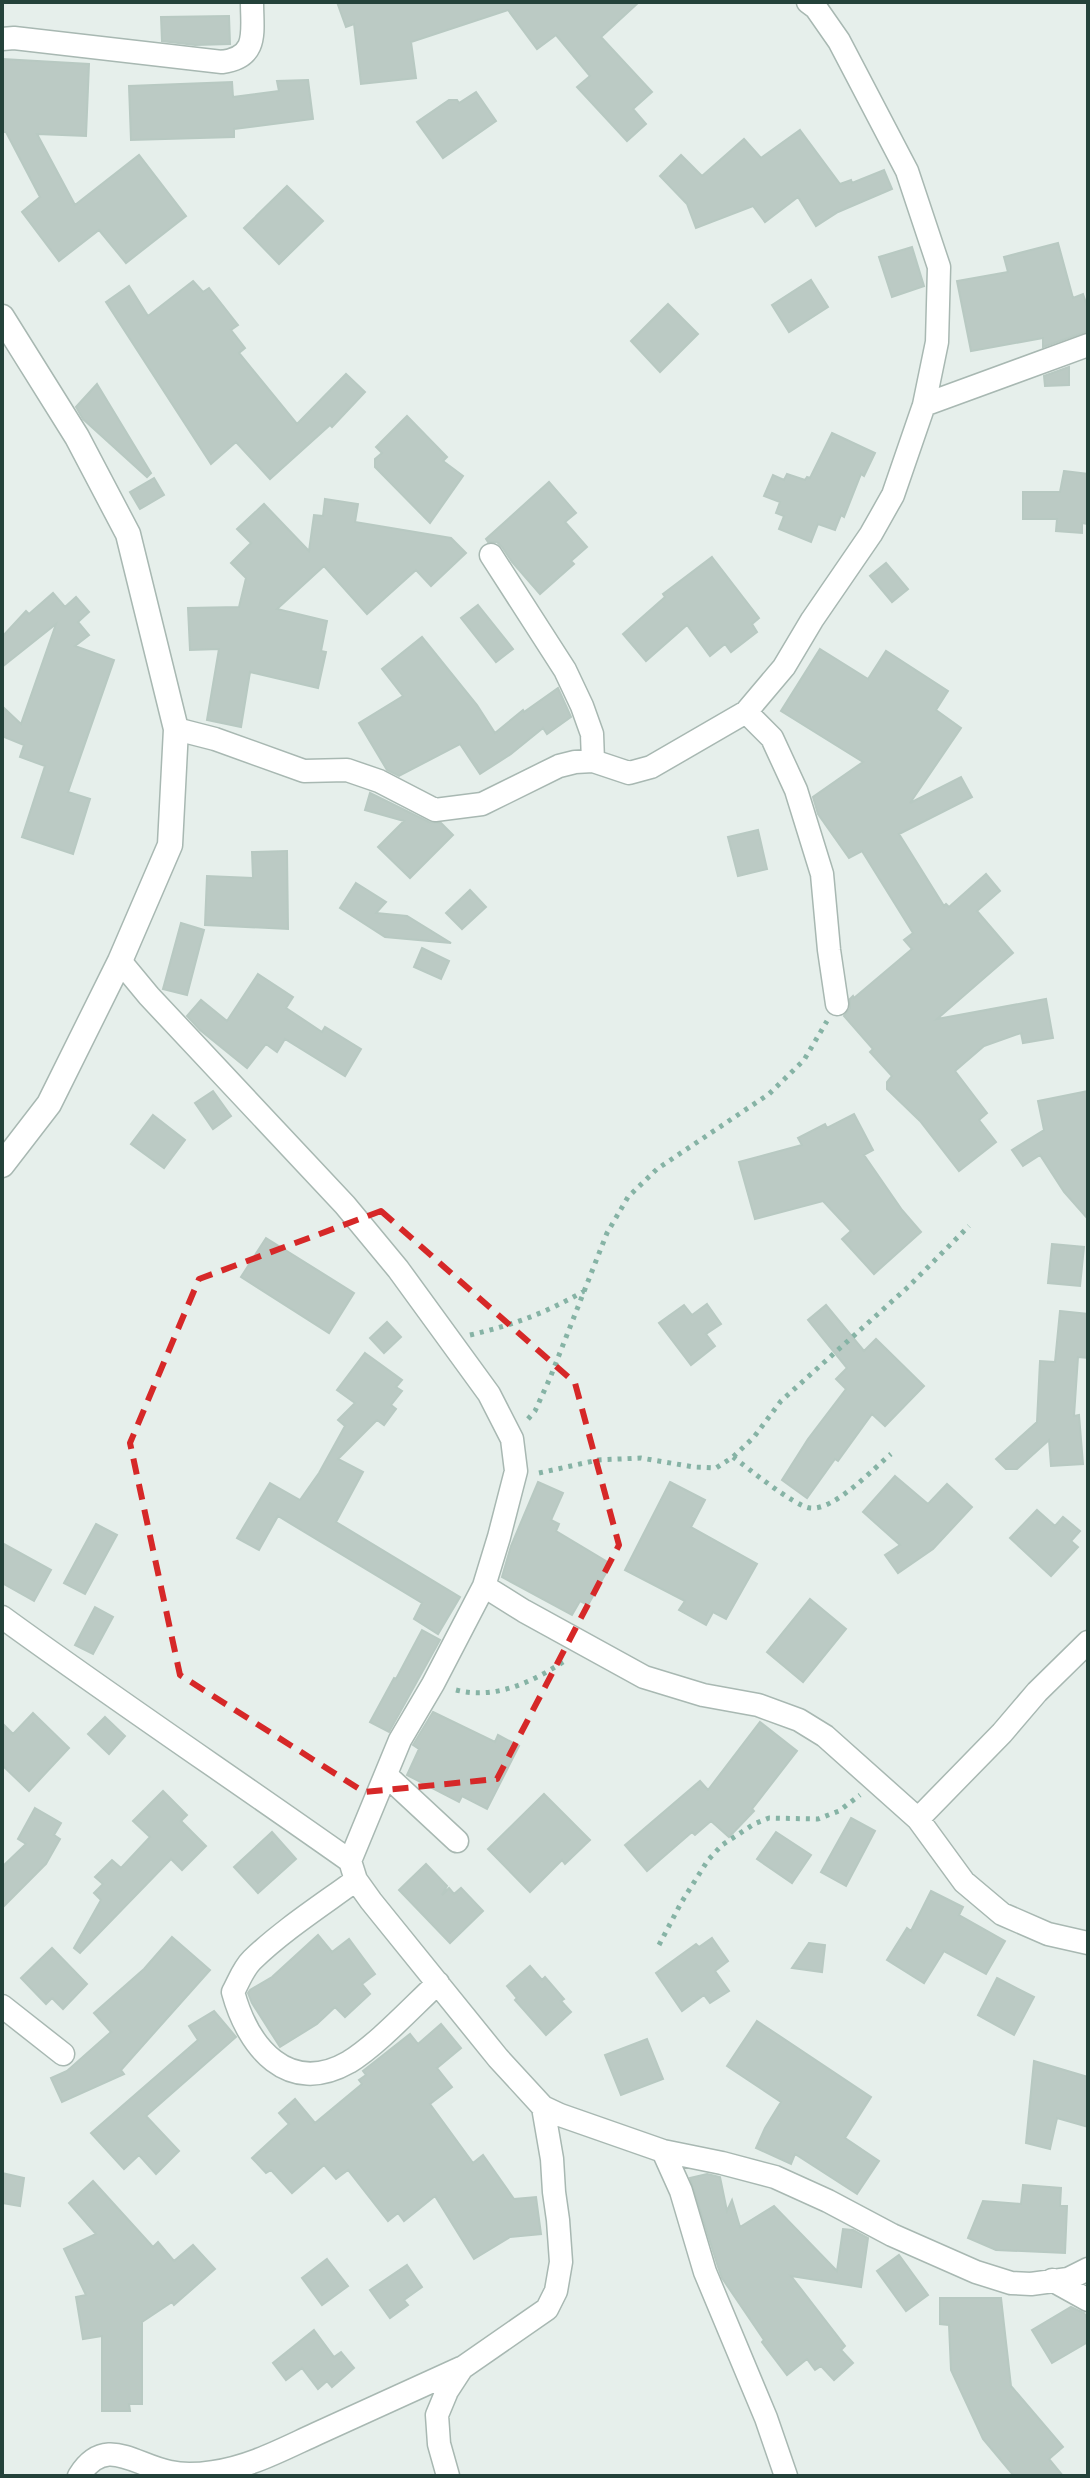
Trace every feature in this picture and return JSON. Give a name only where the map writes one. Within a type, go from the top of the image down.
[{"type":"street","points":[[2,39],[222,62],[238,60],[248,53],[252,2]]},
{"type":"street","points":[[176,729],[215,739],[304,771],[347,770],[379,781],[435,810],[482,804],[559,766],[593,761],[629,773],[651,767],[746,712],[784,667],[893,495],[924,405],[937,342],[939,267],[907,171],[839,41],[816,8],[808,2]]},
{"type":"street","points":[[2,317],[77,437],[128,534],[176,729],[170,845],[120,961],[49,1104],[2,1165]]},
{"type":"street","points":[[924,405],[1088,345]]},
{"type":"street","points":[[491,555],[570,682],[592,734],[593,761]]},
{"type":"street","points":[[746,712],[772,738],[796,790],[818,860],[837,1004]]},
{"type":"street","points":[[120,961],[149,996],[345,1205],[398,1269],[489,1394],[512,1439],[516,1471],[484,1586],[400,1740],[353,1870],[252,1961],[233,1992],[239,2015],[257,2046],[277,2065],[295,2073],[327,2071],[350,2061],[438,1983]]},
{"type":"street","points":[[484,1586],[644,1677],[703,1695],[758,1705],[799,1720],[825,1736],[918,1819],[964,1882],[1002,1914],[1048,1934],[1088,1943]]},
{"type":"street","points":[[2,1617],[88,1680],[152,1721],[353,1870],[371,1901],[498,2058],[543,2107],[663,2151],[775,2177],[892,2235],[1011,2283],[1068,2279],[1088,2269]]},
{"type":"street","points":[[918,1819],[1088,1642]]},
{"type":"street","points":[[386,1775],[457,1841]]},
{"type":"street","points":[[2,2006],[63,2054]]},
{"type":"street","points":[[79,2476],[87,2464],[101,2454],[119,2454],[146,2466],[174,2473],[213,2472],[253,2462],[462,2368],[547,2309],[556,2291],[561,2262],[543,2107]]},
{"type":"street","points":[[663,2151],[681,2191],[705,2272],[766,2418],[786,2476]]},
{"type":"street","points":[[1052,2280],[1088,2300]]},
{"type":"street","points":[[448,2476],[439,2444],[437,2415],[447,2391],[462,2368]]},
{"type":"path","points":[[512,1439],[535,1411],[607,1233],[628,1197],[657,1169],[769,1094],[804,1060],[837,1004]]},
{"type":"path","points":[[516,1471],[537,1473],[598,1460],[641,1458],[716,1468],[754,1437],[781,1401],[869,1323],[969,1226]]},
{"type":"path","points":[[449,1340],[551,1310],[584,1291]]},
{"type":"path","points":[[733,1457],[774,1488],[810,1508],[825,1506],[891,1454]]},
{"type":"path","points":[[433,1684],[472,1694],[492,1693],[547,1672],[586,1646]]},
{"type":"path","points":[[659,1945],[708,1860],[722,1845],[769,1818],[818,1819],[839,1811],[877,1782]]},
{"type":"highlighted area","points":[[381,1211],[575,1383],[619,1545],[497,1779],[364,1792],[180,1675],[130,1443],[199,1279]]},
{"type":"building","points":[[337,2],[639,2],[601,37],[652,92],[633,109],[646,124],[627,141],[577,87],[590,76],[556,35],[537,49],[508,10],[411,42],[416,78],[361,84],[354,24],[346,27]]},
{"type":"building","points":[[229,16],[230,44],[195,45],[162,41],[161,17]]},
{"type":"building","points":[[2,59],[89,64],[86,136],[37,134],[75,205],[139,155],[186,216],[126,263],[99,230],[59,261],[22,212],[40,197],[6,132],[2,132]]},
{"type":"building","points":[[308,80],[313,119],[234,129],[234,137],[131,140],[129,86],[232,82],[233,97],[279,91],[277,81]]},
{"type":"building","points":[[476,92],[496,121],[443,158],[417,122],[449,100],[459,103]]},
{"type":"building","points":[[800,130],[840,184],[851,180],[852,183],[884,170],[892,189],[838,212],[816,226],[798,197],[765,222],[753,206],[696,228],[687,204],[660,176],[681,155],[702,176],[744,139],[761,158]]},
{"type":"building","points":[[287,186],[323,221],[279,264],[244,228]]},
{"type":"building","points":[[1058,243],[1073,298],[1083,294],[1088,309],[1088,331],[1043,347],[1043,338],[971,351],[957,281],[1008,272],[1004,257]]},
{"type":"building","points":[[912,247],[924,286],[892,297],[879,257]]},
{"type":"building","points":[[811,280],[828,307],[789,332],[772,305]]},
{"type":"building","points":[[193,281],[203,292],[209,288],[238,325],[231,330],[245,348],[239,353],[297,424],[346,374],[365,392],[332,427],[330,425],[270,479],[236,442],[211,464],[106,302],[129,286],[148,316]]},
{"type":"building","points":[[668,304],[698,334],[660,372],[631,341]]},
{"type":"building","points":[[1069,367],[1069,385],[1045,386],[1044,376]]},
{"type":"building","points":[[97,384],[151,473],[147,477],[83,419],[76,407]]},
{"type":"building","points":[[407,416],[447,457],[443,461],[463,476],[430,523],[375,467],[375,459],[382,453],[376,447]]},
{"type":"building","points":[[832,433],[875,453],[864,476],[861,474],[844,517],[841,515],[835,530],[818,524],[811,542],[779,529],[784,516],[776,513],[780,502],[764,496],[773,475],[784,480],[787,474],[805,480],[810,478]]},
{"type":"building","points":[[1064,471],[1088,474],[1088,524],[1082,523],[1082,533],[1056,531],[1057,519],[1023,519],[1023,492],[1060,492]]},
{"type":"building","points":[[154,478],[164,495],[140,509],[130,492]]},
{"type":"building","points":[[549,482],[576,513],[565,522],[587,547],[571,561],[574,564],[540,594],[502,547],[486,539]]},
{"type":"building","points":[[325,499],[358,504],[355,522],[451,538],[466,553],[431,586],[416,570],[367,614],[324,566],[277,609],[327,621],[321,651],[326,652],[318,688],[250,672],[241,727],[207,720],[219,649],[190,650],[188,608],[239,607],[246,578],[231,563],[251,543],[237,529],[264,504],[309,551],[314,515],[323,516]]},
{"type":"building","points":[[712,557],[759,618],[752,624],[757,632],[731,652],[725,644],[710,656],[687,625],[646,661],[623,634],[665,597],[663,594]]},
{"type":"building","points":[[886,563],[908,589],[892,602],[870,576]]},
{"type":"building","points":[[53,593],[65,607],[76,597],[89,612],[78,622],[89,635],[75,646],[114,660],[68,792],[90,799],[73,854],[22,837],[45,766],[20,757],[24,745],[2,736],[2,706],[21,724],[56,624],[2,667],[2,637],[26,611],[29,614]]},
{"type":"building","points":[[478,605],[513,649],[496,662],[461,618]]},
{"type":"building","points":[[422,637],[477,705],[495,733],[523,710],[558,688],[571,717],[547,734],[543,728],[480,774],[460,744],[399,776],[387,770],[359,723],[403,696],[382,669]]},
{"type":"building","points":[[820,649],[868,679],[886,651],[948,691],[936,710],[961,728],[910,803],[961,777],[972,797],[899,834],[944,906],[949,907],[986,874],[1000,891],[977,911],[1013,953],[937,1019],[1046,999],[1053,1038],[1023,1043],[1021,1033],[984,1046],[955,1071],[987,1113],[979,1120],[996,1142],[959,1171],[920,1121],[887,1089],[887,1082],[892,1076],[844,1016],[853,996],[912,949],[904,940],[913,933],[862,851],[849,858],[818,814],[813,797],[863,762],[781,711]]},
{"type":"building","points":[[370,793],[429,822],[441,823],[453,835],[410,878],[378,847],[404,821],[365,810]]},
{"type":"building","points":[[758,830],[767,869],[738,876],[728,837]]},
{"type":"building","points":[[287,851],[288,929],[205,925],[207,876],[253,878],[252,852]]},
{"type":"building","points":[[356,883],[386,902],[376,913],[407,916],[451,943],[385,937],[340,908]]},
{"type":"building","points":[[470,890],[486,907],[462,929],[446,913]]},
{"type":"building","points":[[181,923],[204,930],[187,995],[163,989]]},
{"type":"building","points":[[422,948],[449,961],[441,979],[414,967]]},
{"type":"building","points":[[258,974],[293,997],[286,1008],[322,1032],[325,1027],[361,1049],[345,1076],[285,1039],[277,1052],[266,1044],[247,1068],[187,1016],[201,1000],[227,1021]]},
{"type":"building","points":[[213,1091],[231,1116],[213,1129],[195,1103]]},
{"type":"building","points":[[1088,1091],[1088,1219],[1064,1192],[1040,1155],[1023,1166],[1012,1150],[1044,1130],[1038,1101]]},
{"type":"building","points":[[854,1114],[873,1150],[864,1155],[921,1232],[874,1274],[842,1239],[851,1231],[823,1201],[755,1219],[739,1162],[802,1145],[798,1138]]},
{"type":"building","points":[[153,1115],[185,1140],[164,1168],[131,1144]]},
{"type":"building","points":[[266,1238],[354,1293],[329,1333],[241,1277]]},
{"type":"building","points":[[1052,1244],[1084,1247],[1080,1286],[1048,1283]]},
{"type":"building","points":[[707,1304],[721,1324],[706,1334],[715,1346],[691,1365],[659,1323],[684,1305],[692,1315]]},
{"type":"building","points":[[826,1305],[864,1351],[876,1339],[924,1386],[885,1426],[872,1414],[807,1498],[782,1480],[846,1389],[836,1379],[847,1368],[808,1320]]},
{"type":"building","points":[[1060,1311],[1088,1314],[1088,1358],[1078,1357],[1074,1416],[1079,1415],[1083,1464],[1051,1466],[1049,1440],[1017,1469],[1006,1469],[996,1459],[1037,1422],[1040,1361],[1055,1362]]},
{"type":"building","points":[[387,1322],[401,1337],[384,1353],[370,1338]]},
{"type":"building","points":[[365,1353],[402,1380],[396,1387],[402,1391],[391,1405],[396,1409],[384,1425],[377,1420],[338,1459],[363,1472],[336,1522],[460,1597],[438,1634],[414,1619],[422,1603],[278,1516],[259,1550],[237,1538],[270,1483],[300,1500],[319,1473],[345,1426],[338,1420],[355,1403],[337,1390]]},
{"type":"building","points":[[895,1476],[928,1504],[947,1484],[972,1507],[933,1549],[898,1573],[885,1555],[900,1545],[863,1512]]},
{"type":"building","points":[[538,1482],[563,1493],[551,1520],[559,1524],[556,1531],[611,1564],[588,1605],[580,1601],[572,1615],[502,1577],[511,1546]]},
{"type":"building","points":[[670,1482],[705,1500],[691,1527],[757,1564],[726,1619],[713,1612],[706,1625],[679,1610],[685,1601],[625,1570]]},
{"type":"building","points":[[1037,1510],[1055,1526],[1063,1517],[1080,1531],[1071,1541],[1078,1547],[1051,1576],[1010,1538]]},
{"type":"building","points":[[96,1524],[117,1535],[85,1594],[64,1583]]},
{"type":"building","points":[[2,1543],[51,1570],[34,1601],[2,1583]]},
{"type":"building","points":[[810,1599],[846,1629],[803,1682],[767,1652]]},
{"type":"building","points":[[95,1607],[113,1617],[93,1654],[75,1645]]},
{"type":"building","points":[[422,1630],[440,1640],[389,1732],[370,1722]]},
{"type":"building","points":[[433,1712],[495,1742],[498,1735],[519,1746],[487,1809],[462,1796],[459,1802],[407,1775],[419,1749],[413,1745]]},
{"type":"building","points":[[33,1713],[69,1748],[29,1791],[2,1765],[2,1723],[13,1734]]},
{"type":"building","points":[[105,1717],[125,1736],[109,1754],[88,1734]]},
{"type":"building","points":[[760,1722],[797,1751],[752,1809],[754,1811],[729,1837],[711,1821],[695,1835],[692,1832],[647,1871],[625,1845],[700,1781],[708,1790]]},
{"type":"building","points":[[163,1791],[187,1815],[181,1821],[206,1846],[182,1870],[171,1859],[80,1953],[74,1948],[101,1900],[94,1893],[103,1884],[95,1877],[112,1860],[121,1868],[150,1837],[133,1821]]},
{"type":"building","points":[[544,1794],[590,1840],[565,1864],[562,1860],[530,1892],[488,1849]]},
{"type":"building","points":[[35,1808],[61,1823],[54,1835],[60,1839],[46,1864],[2,1908],[2,1867],[26,1844],[18,1839]]},
{"type":"building","points":[[851,1818],[875,1831],[846,1886],[821,1872]]},
{"type":"building","points":[[272,1832],[296,1859],[258,1893],[234,1867]]},
{"type":"building","points":[[776,1832],[811,1855],[792,1883],[757,1859]]},
{"type":"building","points":[[426,1864],[447,1886],[442,1895],[449,1888],[454,1894],[461,1888],[483,1911],[450,1943],[399,1890]]},
{"type":"building","points":[[931,1891],[963,1907],[959,1915],[1005,1941],[986,1974],[944,1951],[924,1983],[887,1960],[907,1928],[911,1931]]},
{"type":"building","points":[[318,1935],[332,1952],[349,1939],[375,1974],[362,1984],[370,1994],[345,2017],[335,2007],[317,2024],[280,2047],[248,1993],[272,1977]]},
{"type":"building","points":[[172,1937],[210,1970],[121,2070],[124,2074],[62,2102],[51,2078],[67,2071],[111,2032],[94,2013],[144,1969]]},
{"type":"building","points":[[712,1938],[728,1961],[715,1971],[729,1991],[710,2003],[704,1995],[682,2011],[656,1973],[696,1944],[699,1947]]},
{"type":"building","points":[[809,1943],[825,1945],[822,1972],[792,1968]]},
{"type":"building","points":[[52,1948],[87,1984],[63,2009],[52,1998],[46,2004],[21,1978]]},
{"type":"building","points":[[530,1966],[542,1980],[545,1977],[571,2012],[546,2035],[515,2000],[517,1998],[507,1986]]},
{"type":"building","points":[[997,1978],[1034,1997],[1014,2035],[978,2015]]},
{"type":"building","points":[[214,2011],[236,2037],[146,2116],[179,2151],[156,2174],[139,2155],[124,2169],[91,2133],[198,2040],[189,2026]]},
{"type":"building","points":[[757,2021],[871,2097],[845,2138],[879,2161],[857,2194],[795,2154],[791,2164],[756,2148],[781,2102],[727,2066]]},
{"type":"building","points":[[441,2024],[461,2048],[437,2068],[452,2087],[430,2104],[473,2163],[483,2155],[514,2199],[536,2197],[541,2234],[510,2237],[474,2259],[435,2196],[404,2221],[398,2213],[388,2221],[348,2170],[336,2179],[324,2165],[292,2193],[271,2170],[266,2173],[252,2158],[289,2124],[279,2113],[295,2099],[315,2123],[362,2084],[359,2080],[366,2075],[363,2071],[410,2034],[418,2044]]},
{"type":"building","points":[[647,2039],[663,2079],[621,2095],[605,2055]]},
{"type":"building","points":[[1034,2061],[1088,2077],[1088,2127],[1057,2118],[1050,2149],[1026,2143]]},
{"type":"building","points":[[2,2173],[24,2178],[20,2206],[2,2203]]},
{"type":"building","points":[[707,2174],[720,2177],[727,2211],[732,2200],[740,2227],[774,2206],[837,2271],[843,2229],[853,2230],[868,2238],[861,2287],[791,2276],[845,2346],[841,2350],[853,2363],[834,2380],[821,2366],[815,2370],[807,2359],[787,2375],[722,2278],[690,2178]]},
{"type":"building","points":[[93,2181],[153,2247],[158,2242],[174,2261],[193,2245],[215,2269],[174,2305],[172,2302],[142,2322],[142,2404],[129,2404],[130,2411],[102,2411],[102,2336],[83,2339],[76,2297],[86,2295],[64,2249],[96,2234],[69,2203]]},
{"type":"building","points":[[1023,2185],[1061,2188],[1060,2206],[1067,2206],[1065,2253],[996,2250],[968,2238],[983,2201],[1021,2204]]},
{"type":"building","points":[[899,2255],[928,2295],[906,2311],[877,2271]]},
{"type":"building","points":[[327,2259],[348,2286],[322,2305],[302,2278]]},
{"type":"building","points":[[407,2265],[422,2287],[404,2300],[408,2305],[390,2318],[370,2290]]},
{"type":"building","points":[[940,2298],[1001,2298],[1011,2386],[1063,2447],[1049,2459],[1063,2476],[1014,2476],[983,2439],[951,2370],[949,2325],[940,2324]]},
{"type":"building","points":[[1071,2307],[1084,2313],[1088,2319],[1088,2342],[1052,2363],[1032,2330]]},
{"type":"building","points":[[314,2330],[334,2357],[341,2352],[354,2368],[332,2387],[327,2381],[318,2389],[302,2368],[286,2380],[273,2363]]}]
